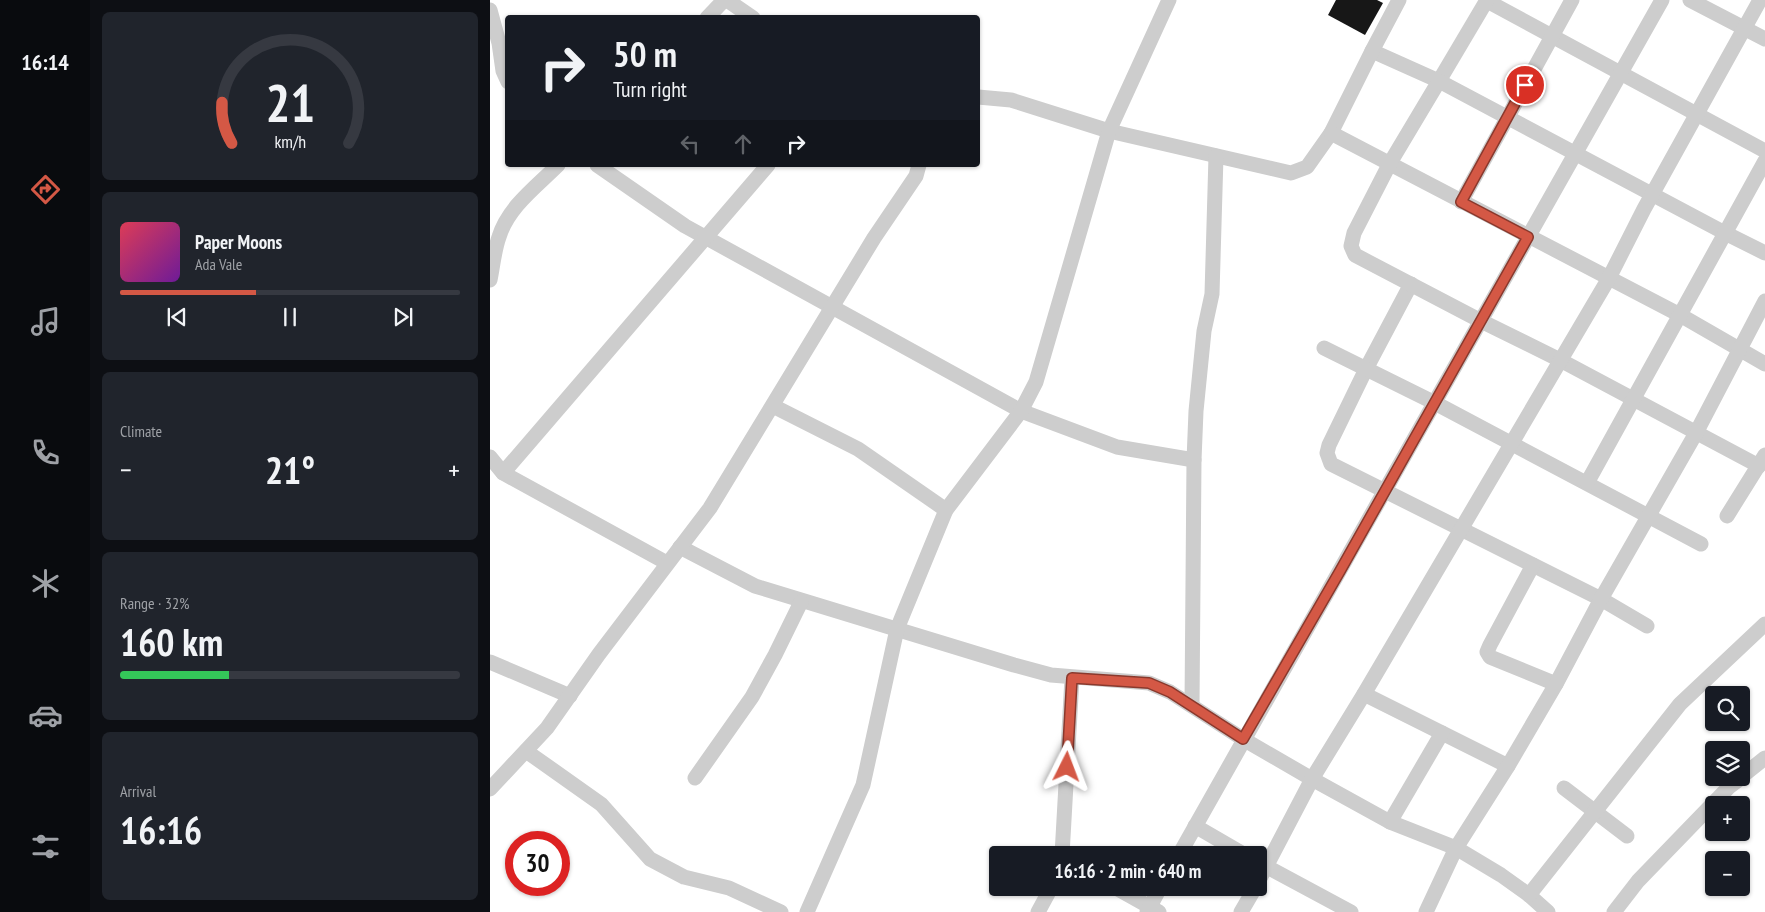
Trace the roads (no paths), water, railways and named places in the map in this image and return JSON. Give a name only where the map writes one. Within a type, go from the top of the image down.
[{"type":"street","points":[[710,15],[726,0],[749,15]]},
{"type":"street","points":[[806,912],[864,785],[897,629],[946,510],[1021,411],[1036,382],[1109,131],[1169,0]]},
{"type":"street","points":[[980,97],[1011,100],[1109,131],[1291,172],[1307,167],[1331,133],[1399,0]]},
{"type":"street","points":[[1461,202],[1572,0]]},
{"type":"street","points":[[1183,846],[1662,0]]},
{"type":"street","points":[[1690,0],[1765,39]]},
{"type":"street","points":[[1267,856],[1608,278],[1652,194],[1760,0]]},
{"type":"street","points":[[1727,516],[1762,461],[1696,433],[1560,360],[1481,321],[1355,255],[1351,246],[1354,233],[1390,164],[1487,1],[1765,150]]},
{"type":"street","points":[[490,10],[499,43],[502,71],[505,76]]},
{"type":"street","points":[[1372,51],[1439,81],[1725,233],[1765,252]]},
{"type":"street","points":[[1331,133],[1680,315],[1765,364]]},
{"type":"street","points":[[1192,706],[1196,411],[1204,331],[1212,294],[1216,156]]},
{"type":"street","points":[[1587,483],[1765,161]]},
{"type":"street","points":[[490,280],[499,237],[505,223],[523,199],[556,167]]},
{"type":"street","points":[[600,167],[685,226],[1021,411],[1117,447],[1194,460]]},
{"type":"street","points":[[503,473],[766,167]]},
{"type":"street","points":[[490,789],[547,728],[598,654],[710,508],[874,238],[916,176],[918,167]]},
{"type":"street","points":[[1411,284],[1366,369],[1329,445],[1328,453],[1331,464],[1601,599],[1648,626]]},
{"type":"street","points":[[1426,912],[1456,848],[1508,766],[1556,684],[1601,599],[1696,433],[1765,301]]},
{"type":"street","points":[[1324,348],[1435,403],[1701,544]]},
{"type":"street","points":[[773,406],[858,449],[946,510]]},
{"type":"street","points":[[490,456],[503,473],[667,563]]},
{"type":"street","points":[[680,547],[755,586],[801,602],[1014,665],[1072,678],[1149,683],[1170,692],[1243,739],[1390,822],[1456,848],[1501,875],[1529,895],[1548,912]]},
{"type":"street","points":[[1533,566],[1487,652],[1490,657],[1556,684]]},
{"type":"street","points":[[694,778],[752,697],[801,602]]},
{"type":"street","points":[[1529,895],[1680,704],[1764,625]]},
{"type":"street","points":[[490,662],[570,696]]},
{"type":"street","points":[[1063,846],[1072,678]]},
{"type":"street","points":[[1364,694],[1508,766]]},
{"type":"street","points":[[1390,822],[1442,733]]},
{"type":"street","points":[[526,751],[601,804],[650,860],[684,877],[729,888],[781,912]]},
{"type":"street","points":[[1750,770],[1765,758]]},
{"type":"street","points":[[1614,912],[1638,881],[1730,786]]},
{"type":"street","points":[[1564,788],[1627,836]]},
{"type":"street","points":[[1195,826],[1229,846]]},
{"type":"street","points":[[1267,868],[1351,912]]},
{"type":"street","points":[[1038,912],[1047,896]]},
{"type":"street","points":[[1129,896],[1152,910],[1157,896]]},
{"type":"street","points":[[1241,912],[1250,896]]}]
